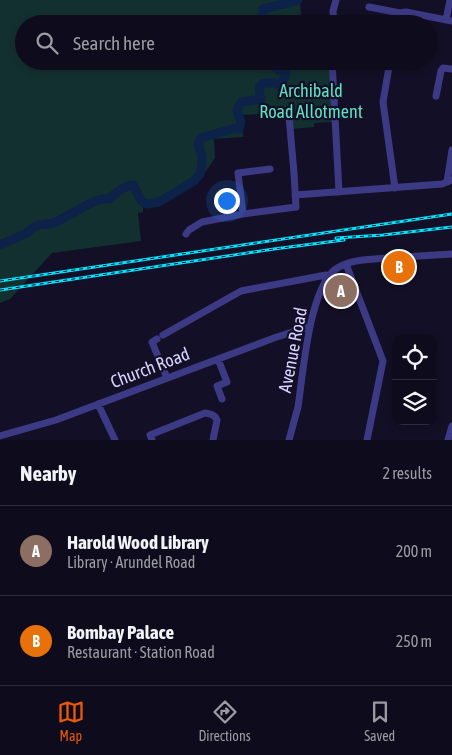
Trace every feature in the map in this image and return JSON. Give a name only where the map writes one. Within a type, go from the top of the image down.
[{"type":"street","points":[[333,15],[336,0]]},
{"type":"street","points":[[449,21],[450,0]]},
{"type":"street","points":[[369,8],[420,15]]},
{"type":"street","points":[[436,96],[441,71],[443,68],[452,69]]},
{"type":"street","points":[[332,70],[339,192]]},
{"type":"street","points":[[388,70],[383,102],[395,188]]},
{"type":"street","points":[[186,234],[202,222],[244,214],[296,208],[289,116]]},
{"type":"street","points":[[295,196],[442,184],[449,181],[452,150]]},
{"type":"street","points":[[244,214],[238,172],[270,169]]},
{"type":"street","name":"Avenue Road","points":[[290,440],[298,405],[310,327],[317,302],[328,276],[334,270],[346,264],[377,259],[452,254]]},
{"type":"street","points":[[346,264],[383,361],[367,440]]},
{"type":"street","points":[[167,378],[152,342],[241,291],[328,276]]},
{"type":"street","name":"Church Road","points":[[5,437],[310,327]]},
{"type":"street","points":[[218,359],[227,382],[217,386],[222,399]]},
{"type":"street","points":[[98,404],[115,440]]},
{"type":"street","points":[[152,440],[150,435],[205,413],[211,414],[217,420],[213,440]]},
{"type":"street","points":[[450,438],[452,426]]},
{"type":"green space","name":"Archibald Road Allotment","points":[[0,0],[300,0],[301,15],[15,15],[15,70],[329,70],[332,122],[314,123],[314,127],[292,129],[290,112],[242,115],[243,137],[214,139],[215,158],[197,184],[157,204],[143,206],[143,212],[138,213],[141,241],[52,253],[10,299],[0,303]]},
{"type":"waterway","points":[[263,15],[263,9],[298,0]]},
{"type":"waterway","points":[[0,245],[27,233],[34,227],[54,223],[93,202],[109,199],[120,190],[129,186],[133,185],[142,202],[148,204],[159,202],[194,181],[200,174],[202,164],[202,155],[198,145],[201,138],[232,129],[239,129],[241,122],[237,111],[241,102],[261,99],[259,88],[264,83],[274,83],[280,86],[286,75],[285,70]]},
{"type":"railway","points":[[0,281],[452,214]]},
{"type":"railway","points":[[336,238],[452,227]]},
{"type":"railway","points":[[0,290],[344,240]]},
{"type":"place","name":"Bombay Palace","points":[[399,267]]},
{"type":"place","name":"Harold Wood Library","points":[[341,291]]}]
